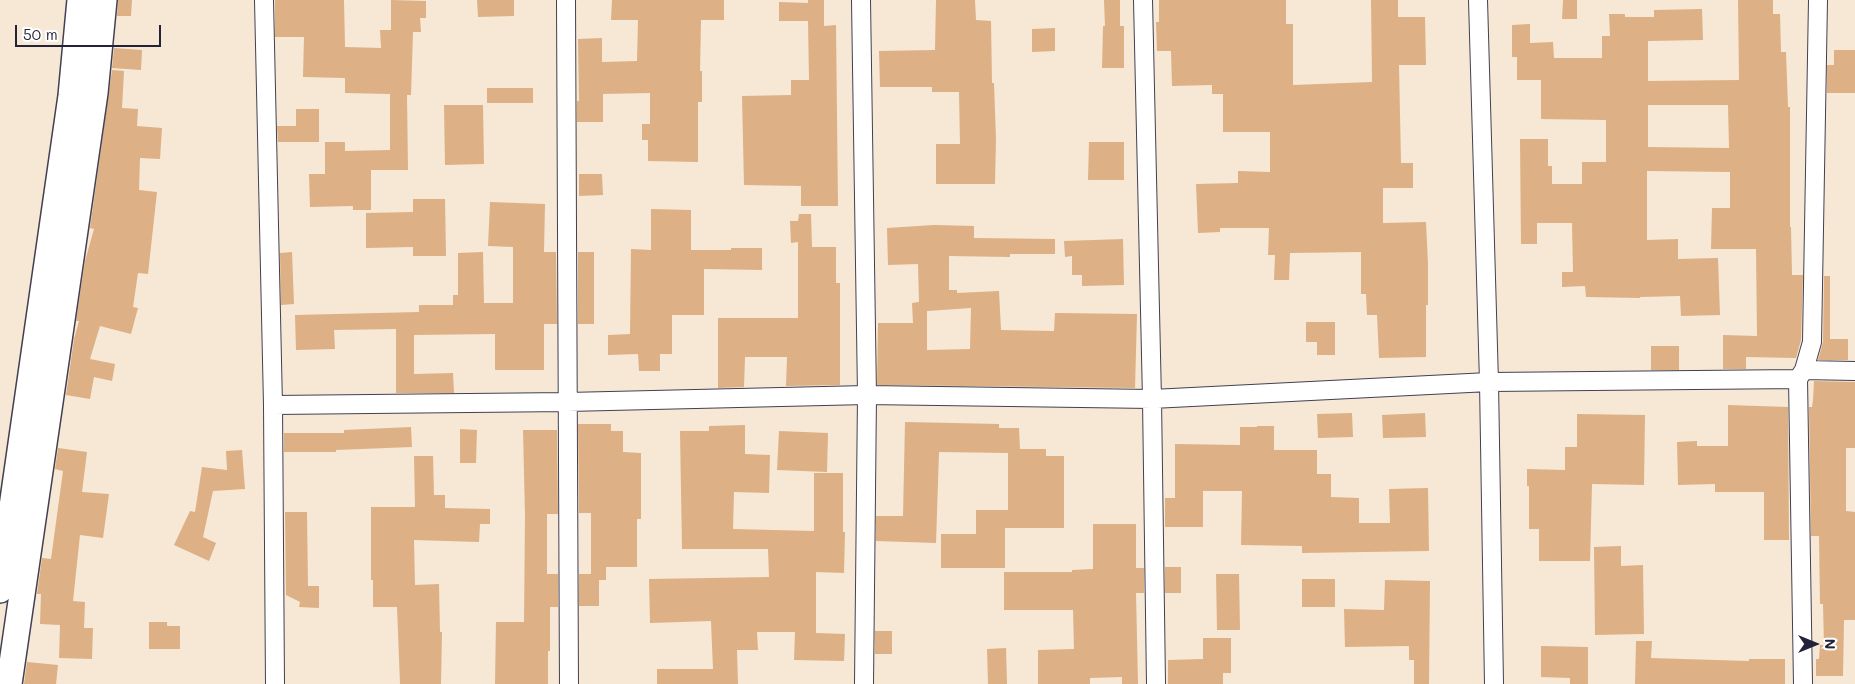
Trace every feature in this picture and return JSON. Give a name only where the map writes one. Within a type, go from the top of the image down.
[{"type":"street","points":[[9,684],[7,580],[71,96],[80,0]]},
{"type":"street","points":[[7,580],[95,93],[104,0]]},
{"type":"street","points":[[264,0],[273,405],[275,684]]},
{"type":"street","points":[[566,0],[570,684]]},
{"type":"street","points":[[861,0],[868,395],[864,684]]},
{"type":"street","points":[[1143,0],[1156,684]]},
{"type":"street","points":[[1478,0],[1489,382],[1494,684]]},
{"type":"street","points":[[1803,684],[1801,374],[1812,342],[1818,0]]},
{"type":"street","points":[[273,405],[567,402],[868,395],[1152,399],[1489,382],[1855,371]]},
{"type":"building","points":[[118,0],[132,0],[131,16],[117,16]]},
{"type":"building","points":[[275,0],[344,0],[345,47],[381,48],[380,30],[391,30],[391,0],[426,1],[426,18],[420,18],[421,32],[413,32],[411,95],[407,95],[408,170],[371,170],[371,210],[353,210],[353,206],[310,207],[309,174],[325,174],[325,142],[345,142],[345,151],[390,150],[390,94],[345,93],[345,78],[303,77],[304,37],[275,37]]},
{"type":"building","points":[[477,0],[514,0],[514,16],[478,17]]},
{"type":"building","points":[[612,0],[724,0],[724,20],[701,20],[700,71],[702,71],[702,102],[698,102],[698,162],[648,161],[648,140],[642,140],[642,124],[650,124],[650,93],[603,94],[603,122],[577,122],[577,101],[579,101],[578,39],[602,38],[602,62],[637,61],[638,20],[611,20]]},
{"type":"building","points":[[808,0],[824,0],[824,26],[836,25],[838,206],[801,206],[801,186],[744,185],[742,96],[791,95],[791,80],[809,80],[808,21],[779,21],[779,2],[808,3]]},
{"type":"building","points":[[936,0],[975,0],[976,20],[991,21],[992,83],[994,83],[996,139],[995,184],[936,184],[936,144],[960,144],[959,92],[932,92],[932,87],[880,87],[879,51],[935,50]]},
{"type":"building","points":[[1104,0],[1120,0],[1120,26],[1124,26],[1124,68],[1102,68],[1103,26],[1105,26]]},
{"type":"building","points":[[1159,0],[1286,0],[1286,24],[1293,24],[1293,85],[1372,82],[1371,0],[1398,0],[1398,17],[1425,17],[1426,65],[1399,65],[1401,163],[1413,163],[1413,188],[1383,188],[1383,223],[1426,222],[1428,305],[1426,305],[1426,357],[1379,358],[1377,315],[1367,315],[1366,294],[1361,294],[1361,252],[1290,253],[1289,280],[1274,280],[1275,255],[1268,255],[1269,228],[1220,228],[1220,232],[1198,233],[1196,184],[1238,183],[1238,171],[1270,172],[1270,132],[1223,132],[1223,94],[1212,94],[1212,85],[1172,86],[1171,51],[1157,51],[1156,22],[1159,22]]},
{"type":"building","points":[[1563,0],[1577,0],[1577,19],[1562,19]]},
{"type":"building","points":[[1738,0],[1773,0],[1773,14],[1780,14],[1781,52],[1786,52],[1788,107],[1790,107],[1792,275],[1803,275],[1801,340],[1796,358],[1746,357],[1746,369],[1723,369],[1723,335],[1757,336],[1756,249],[1711,249],[1712,208],[1730,208],[1730,172],[1647,171],[1647,240],[1678,239],[1678,259],[1718,258],[1720,315],[1681,316],[1680,296],[1640,298],[1586,297],[1585,286],[1562,287],[1562,272],[1573,272],[1572,223],[1537,223],[1537,244],[1521,244],[1520,139],[1548,139],[1548,166],[1552,166],[1552,184],[1582,184],[1582,162],[1606,162],[1606,120],[1541,119],[1541,80],[1517,80],[1517,57],[1512,57],[1512,25],[1530,24],[1530,43],[1553,42],[1554,58],[1602,58],[1602,36],[1610,36],[1609,14],[1625,14],[1625,17],[1654,17],[1654,10],[1702,9],[1703,40],[1648,41],[1648,81],[1739,80]],"holes":[[[1648,105],[1728,105],[1729,148],[1648,147]]]},
{"type":"building","points":[[1055,28],[1055,51],[1032,52],[1032,29]]},
{"type":"building","points":[[114,48],[142,50],[141,70],[112,68]]},
{"type":"building","points":[[1834,50],[1855,50],[1855,93],[1827,93],[1827,65],[1834,65]]},
{"type":"building","points":[[112,70],[124,71],[122,108],[138,109],[137,126],[162,128],[160,159],[140,158],[139,190],[157,192],[148,274],[138,273],[133,307],[138,308],[131,334],[100,326],[90,359],[115,364],[112,381],[94,377],[90,399],[66,395],[74,339],[79,321],[76,321],[85,261],[94,229],[90,228]]},
{"type":"building","points":[[487,88],[533,88],[533,103],[487,103]]},
{"type":"building","points":[[444,105],[483,105],[484,164],[445,165]]},
{"type":"building","points":[[296,109],[319,109],[319,142],[278,142],[277,126],[296,126]]},
{"type":"building","points":[[1089,142],[1124,142],[1124,180],[1088,180]]},
{"type":"building","points":[[579,174],[602,174],[603,195],[579,196]]},
{"type":"building","points":[[413,199],[445,199],[446,256],[413,256],[413,247],[366,248],[366,213],[413,212]]},
{"type":"building","points":[[490,202],[545,204],[544,252],[556,252],[557,324],[544,324],[544,370],[495,370],[495,334],[414,335],[414,374],[453,373],[454,393],[396,393],[396,329],[334,330],[335,349],[296,350],[295,315],[419,312],[419,305],[453,305],[453,295],[458,295],[458,253],[483,252],[484,303],[513,303],[513,247],[488,246]]},
{"type":"building","points":[[651,209],[691,210],[691,250],[762,248],[762,270],[704,269],[704,315],[672,315],[672,354],[660,354],[660,371],[639,371],[638,354],[608,355],[608,335],[630,334],[631,249],[651,250]]},
{"type":"building","points":[[799,214],[811,214],[812,247],[836,247],[836,283],[840,283],[840,385],[786,386],[787,357],[745,357],[744,387],[718,388],[718,318],[798,318],[798,242],[791,243],[790,221],[798,221]]},
{"type":"building","points":[[934,225],[974,226],[974,238],[1055,239],[1055,254],[1010,254],[1010,257],[949,256],[949,290],[957,290],[957,293],[999,291],[1001,330],[1054,331],[1055,313],[1137,314],[1135,388],[877,385],[878,323],[913,323],[912,303],[919,302],[918,264],[888,265],[887,228]],"holes":[[[971,308],[970,349],[927,350],[927,311]]]},
{"type":"building","points":[[1123,239],[1124,285],[1082,286],[1082,275],[1072,275],[1072,256],[1065,257],[1064,241]]},
{"type":"building","points":[[292,252],[294,304],[281,305],[280,253]]},
{"type":"building","points":[[578,252],[594,252],[594,324],[578,324]]},
{"type":"building","points":[[1824,276],[1830,276],[1830,339],[1848,339],[1848,360],[1818,360],[1823,342]]},
{"type":"building","points":[[1306,322],[1335,322],[1335,355],[1317,355],[1317,342],[1306,342]]},
{"type":"building","points":[[1651,346],[1679,346],[1679,370],[1651,370]]},
{"type":"building","points":[[1814,381],[1855,382],[1855,448],[1846,448],[1846,511],[1855,512],[1855,620],[1844,620],[1843,676],[1816,676],[1816,659],[1819,659],[1820,645],[1824,645],[1823,604],[1820,604],[1819,536],[1811,536],[1809,407],[1812,407]]},
{"type":"building","points":[[1728,405],[1788,407],[1789,540],[1764,540],[1764,492],[1715,492],[1715,484],[1678,485],[1677,442],[1697,441],[1697,446],[1728,446]]},
{"type":"building","points":[[1352,413],[1353,437],[1318,438],[1317,414]]},
{"type":"building","points":[[1425,413],[1426,437],[1383,438],[1382,415]]},
{"type":"building","points":[[1577,414],[1645,415],[1644,485],[1592,484],[1590,561],[1539,561],[1539,529],[1529,529],[1527,469],[1565,470],[1565,447],[1577,447]]},
{"type":"building","points":[[905,422],[999,424],[999,428],[1019,428],[1020,449],[1046,449],[1046,456],[1064,456],[1064,528],[1005,528],[1005,568],[941,568],[941,534],[976,534],[976,510],[1008,510],[1008,453],[939,452],[936,543],[876,541],[876,516],[903,516]]},
{"type":"building","points":[[578,424],[611,424],[611,431],[623,431],[623,452],[641,453],[641,519],[637,519],[637,567],[606,567],[606,580],[599,580],[599,606],[579,606],[579,574],[591,574],[591,513],[579,513]]},
{"type":"building","points":[[745,425],[745,454],[770,455],[769,493],[734,492],[733,529],[814,531],[814,473],[843,473],[844,573],[816,572],[816,633],[845,634],[844,661],[794,660],[795,632],[757,632],[758,650],[737,650],[738,684],[657,684],[657,669],[713,669],[711,621],[650,623],[649,579],[769,577],[768,549],[682,549],[680,431],[709,431],[709,426]]},
{"type":"building","points":[[1274,426],[1274,450],[1317,450],[1317,474],[1331,474],[1331,497],[1359,498],[1359,523],[1390,523],[1389,489],[1428,488],[1429,551],[1302,553],[1302,546],[1241,545],[1242,491],[1203,491],[1203,527],[1165,527],[1165,498],[1175,498],[1175,444],[1240,445],[1240,427]]},
{"type":"building","points":[[411,427],[412,447],[336,450],[336,452],[284,452],[284,433],[344,433],[344,430]]},
{"type":"building","points":[[460,429],[477,430],[476,463],[460,463]]},
{"type":"building","points":[[523,430],[557,430],[558,514],[547,514],[547,574],[558,574],[558,607],[550,607],[548,684],[495,684],[496,622],[524,622],[525,515]]},
{"type":"building","points":[[779,431],[828,433],[827,472],[777,470]]},
{"type":"building","points":[[58,448],[87,452],[82,492],[109,494],[103,538],[80,535],[73,601],[85,602],[84,628],[93,628],[92,659],[59,658],[60,625],[40,624],[41,594],[37,594],[42,558],[51,559],[63,471],[55,469]]},
{"type":"building","points":[[242,450],[245,489],[213,491],[203,537],[216,543],[209,561],[174,545],[190,511],[195,512],[202,467],[227,470],[226,451]]},
{"type":"building","points":[[414,456],[433,456],[434,495],[445,495],[445,508],[490,509],[490,524],[480,524],[479,542],[414,540],[415,585],[439,584],[440,632],[442,632],[441,684],[400,684],[397,607],[373,607],[371,507],[415,507]]},
{"type":"building","points":[[285,512],[307,512],[308,586],[319,586],[319,608],[299,607],[300,602],[286,595]]},
{"type":"building","points":[[1093,524],[1136,524],[1136,568],[1144,568],[1144,593],[1136,593],[1138,684],[1122,684],[1122,677],[1090,678],[1090,684],[1038,684],[1038,650],[1074,649],[1073,610],[1004,610],[1004,572],[1072,572],[1072,570],[1093,569]]},
{"type":"building","points":[[1621,546],[1621,566],[1643,565],[1644,634],[1595,635],[1594,547]]},
{"type":"building","points":[[1165,567],[1181,567],[1181,593],[1165,593]]},
{"type":"building","points":[[1216,574],[1239,574],[1240,630],[1217,630]]},
{"type":"building","points":[[1302,579],[1335,579],[1335,607],[1302,607]]},
{"type":"building","points":[[1385,580],[1430,581],[1429,684],[1414,684],[1414,660],[1409,660],[1409,646],[1345,647],[1344,609],[1384,610]]},
{"type":"building","points":[[149,622],[167,622],[167,626],[180,626],[180,649],[149,649]]},
{"type":"building","points":[[875,631],[892,631],[892,654],[875,654]]},
{"type":"building","points":[[1203,638],[1231,638],[1231,673],[1223,673],[1223,684],[1168,684],[1168,660],[1203,659]]},
{"type":"building","points":[[1636,641],[1652,641],[1651,658],[1749,661],[1749,659],[1785,659],[1785,684],[1635,684]]},
{"type":"building","points":[[1541,646],[1588,647],[1588,684],[1570,684],[1570,678],[1541,677]]},
{"type":"building","points":[[1006,648],[1007,684],[988,684],[987,649]]},
{"type":"building","points":[[27,662],[58,665],[56,684],[24,684]]}]
